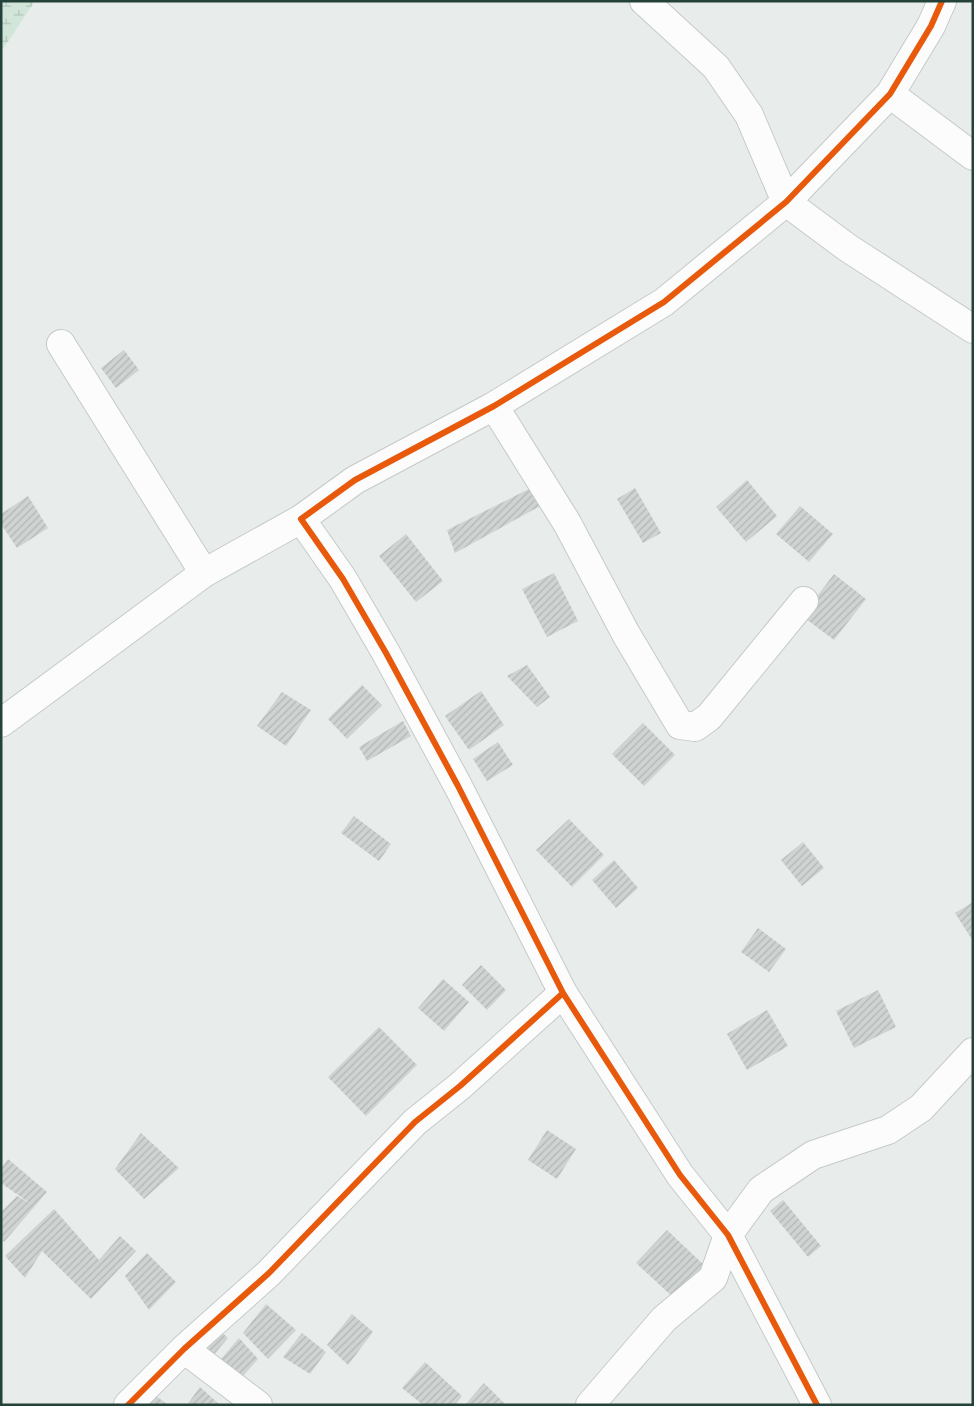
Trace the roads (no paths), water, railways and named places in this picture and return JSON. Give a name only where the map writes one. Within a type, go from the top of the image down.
[{"type":"street","points":[[644,1],[716,67],[749,115],[786,202],[848,248],[973,329]]},
{"type":"street","points":[[1,723],[204,573],[301,519],[355,480],[494,406],[664,302],[786,202],[890,94],[931,26],[942,1]]},
{"type":"street","points":[[890,94],[973,156]]},
{"type":"street","points":[[61,344],[204,573]]},
{"type":"street","points":[[494,406],[567,523],[626,634],[680,725],[695,727],[709,717],[804,601]]},
{"type":"street","points":[[301,519],[343,579],[386,653],[458,786],[562,994],[680,1176],[728,1235],[817,1405]]},
{"type":"street","points":[[128,1405],[184,1349],[269,1273],[415,1122],[460,1086],[562,994]]},
{"type":"street","points":[[590,1405],[664,1319],[713,1278],[728,1235],[761,1190],[813,1155],[888,1130],[905,1119],[921,1108],[973,1052]]},
{"type":"street","points":[[184,1349],[258,1405]]}]
